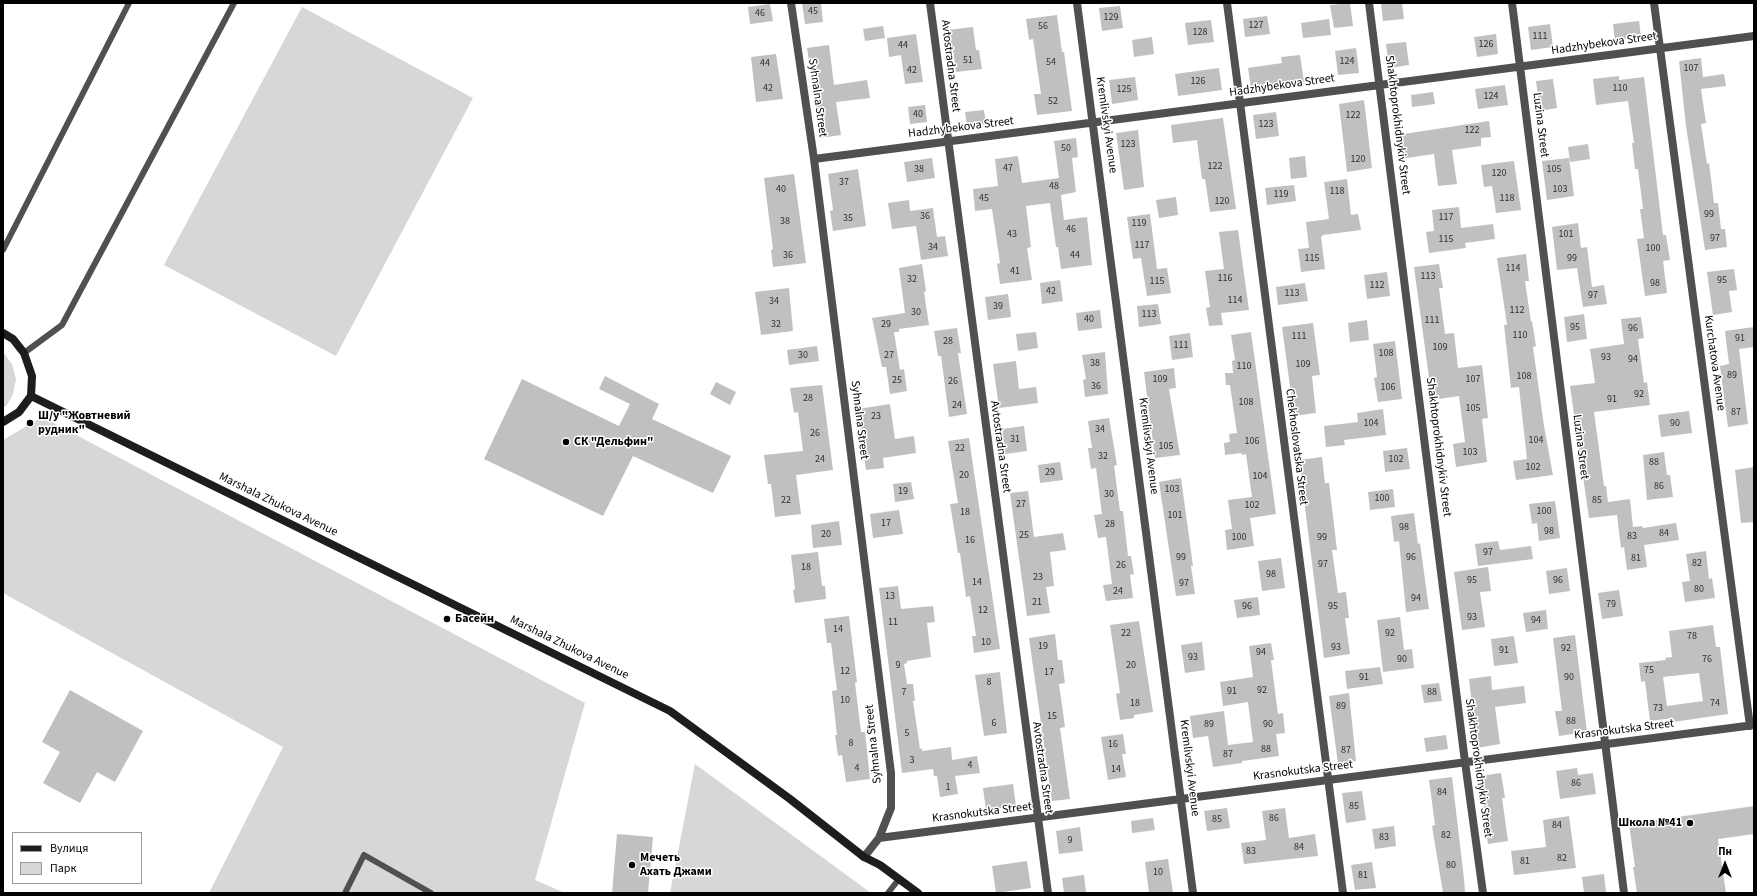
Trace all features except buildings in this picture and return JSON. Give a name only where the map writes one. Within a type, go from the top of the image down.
[{"type":"street","name":"Syhnalna Street","points":[[791,3],[814,159],[891,773],[891,808],[879,838]]},
{"type":"street","name":"Avtostradna Street","points":[[930,3],[1048,893]]},
{"type":"street","name":"Kremlivskyi Avenue","points":[[1077,3],[1094,123],[1193,893]]},
{"type":"street","name":"Chekhoslovatska Street","points":[[1227,3],[1343,893]]},
{"type":"street","name":"Shakhtoprokhidnykiv Street","points":[[1370,3],[1465,762],[1483,893]]},
{"type":"street","name":"Luzina Street","points":[[1512,3],[1624,893]]},
{"type":"street","name":"Kurchatova Avenue","points":[[1654,3],[1752,725]]},
{"type":"street","name":"Hadzhybekova Street","points":[[814,159],[1754,36]]},
{"type":"street","points":[[3,333],[13,340],[24,353],[32,376],[31,396],[19,412],[3,422]]},
{"type":"street","name":"Marshala Zhukova Avenue","points":[[31,396],[670,711],[790,799],[864,857],[880,865],[918,893]]},
{"type":"street","name":"Krasnokutska Street","points":[[879,838],[1752,725]]},
{"type":"street","points":[[864,857],[879,838]]},
{"type":"lane","points":[[3,250],[129,3]]},
{"type":"lane","points":[[24,353],[62,324],[234,3]]},
{"type":"lane","points":[[346,893],[364,855],[431,893]]},
{"type":"lane","points":[[888,893],[899,879]]},
{"type":"green space","points":[[302,7],[473,98],[336,356],[164,265]]},
{"type":"green space","points":[[3,352],[12,364],[16,379],[13,394],[7,405],[3,408]]},
{"type":"green space","points":[[42,417],[585,703],[535,880],[565,893],[209,893],[283,747],[3,593],[3,440]]},
{"type":"green space","points":[[695,764],[871,893],[670,893]]},
{"type":"place","name":"Ш/у \"Жовтневий рудник\"","points":[[30,423]]},
{"type":"place","name":"СК \"Дельфин\"","points":[[566,442]]},
{"type":"place","name":"Басейн","points":[[447,619]]},
{"type":"place","name":"Школа №41","points":[[1690,823]]},
{"type":"place","name":"Мечеть Ахать Джами","points":[[632,865]]}]
